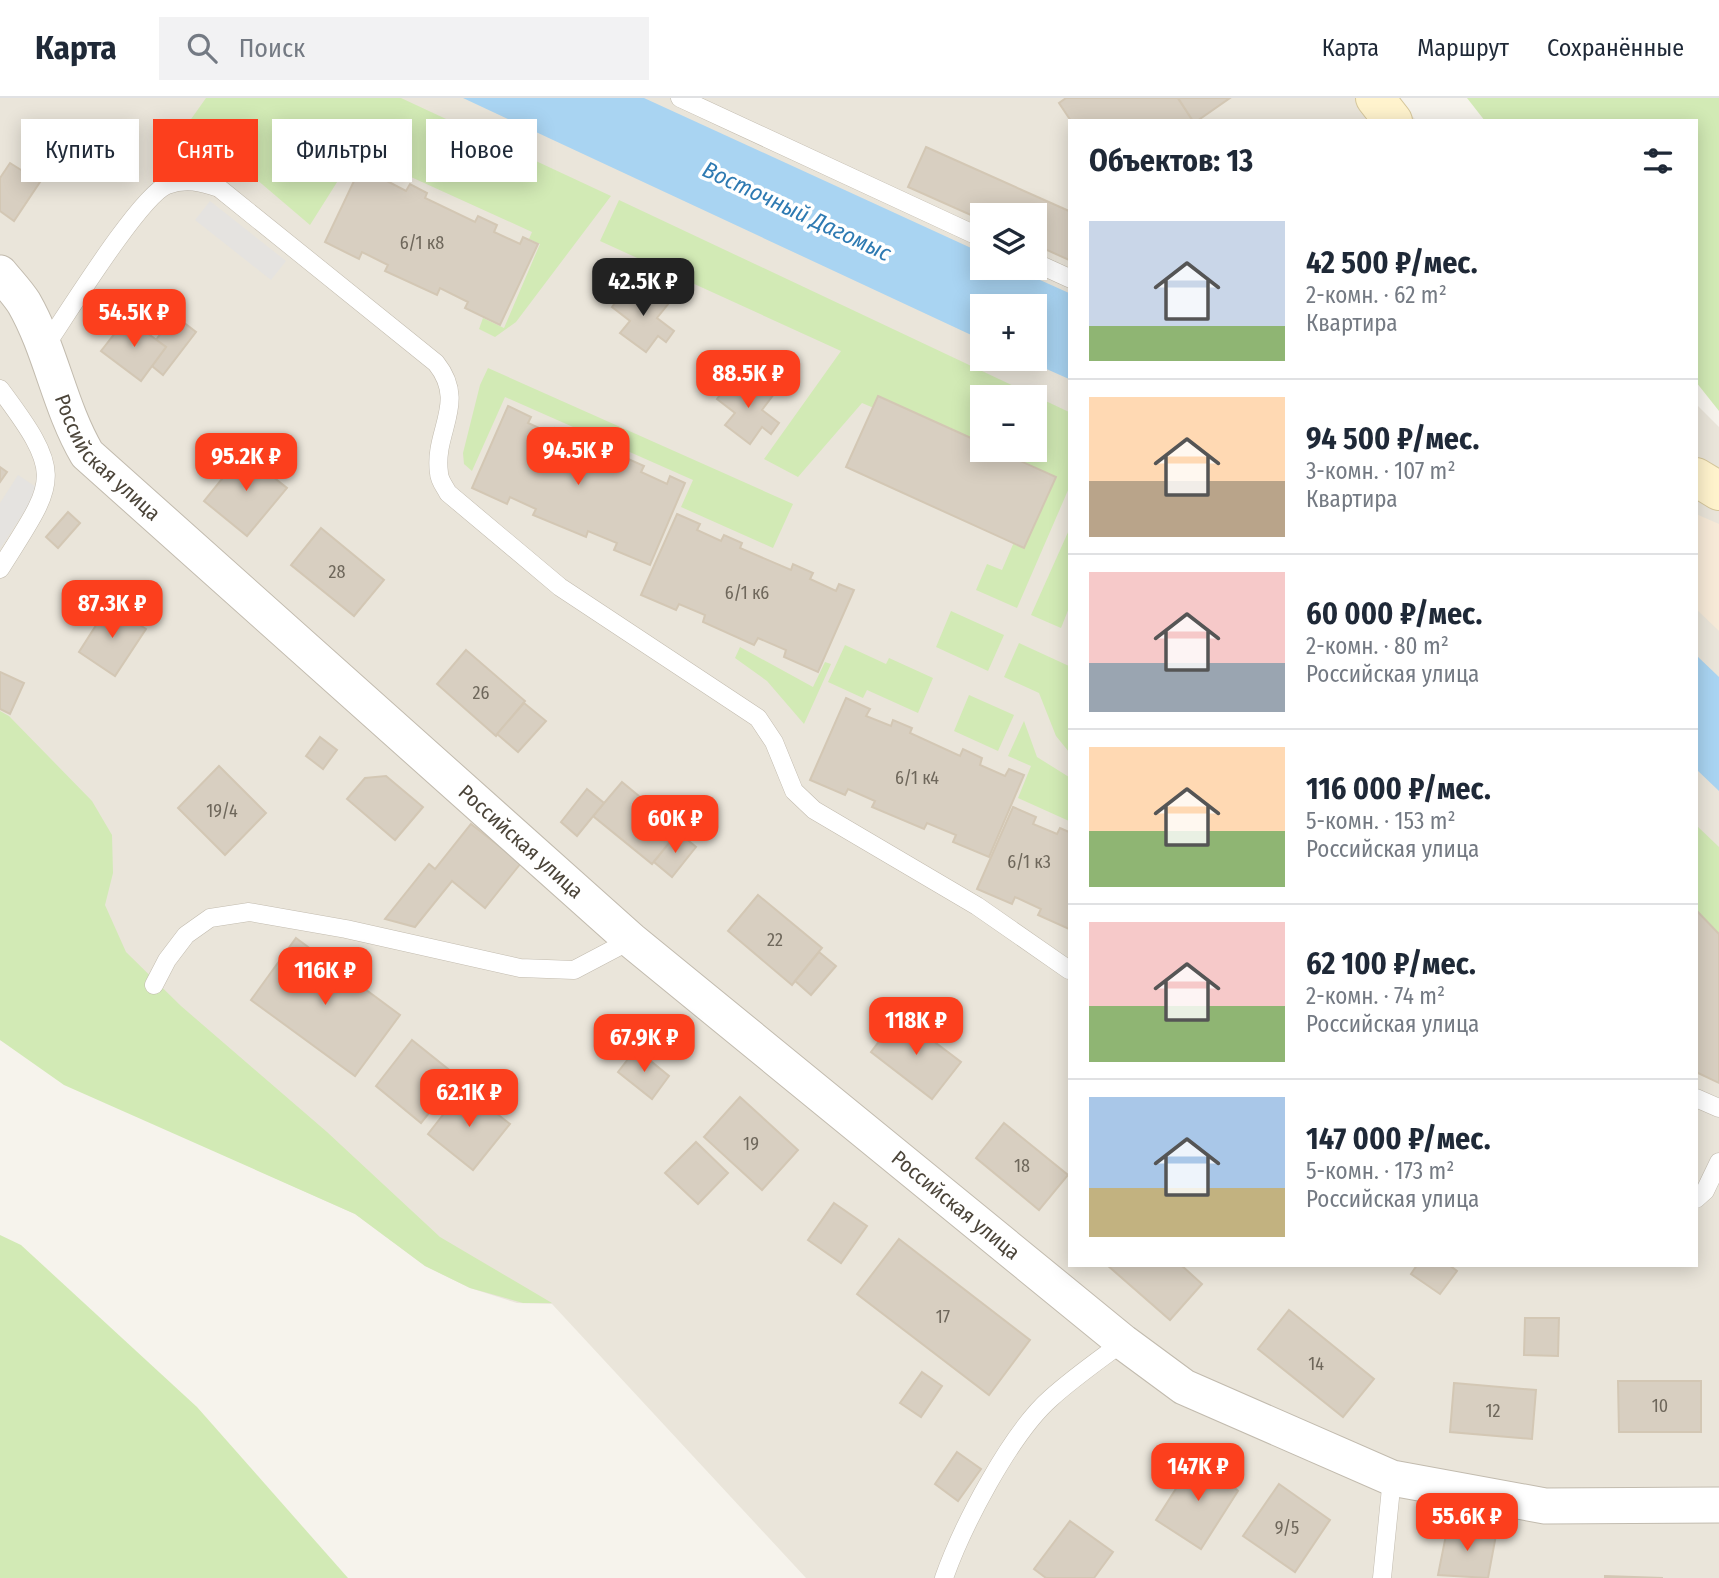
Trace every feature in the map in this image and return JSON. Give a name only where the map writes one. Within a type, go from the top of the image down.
[{"type":"main road","points":[[1375,98],[1391,119]]},
{"type":"main road","points":[[1698,478],[1719,492]]},
{"type":"street","name":"Российская улица","points":[[0,273],[23,302],[69,423],[87,454],[631,940],[1123,1342],[1184,1387],[1392,1478],[1545,1506],[1719,1505]]},
{"type":"lane","points":[[680,98],[970,231]]},
{"type":"lane","points":[[43,349],[153,194],[182,180],[200,181],[219,188],[436,363],[448,377],[452,393],[439,475],[448,493],[560,587],[758,718],[774,742],[794,791],[814,810],[977,906],[1068,969]]},
{"type":"lane","points":[[1047,268],[1068,278]]},
{"type":"lane","points":[[0,389],[34,435],[45,457],[47,482],[41,504],[0,569]]},
{"type":"lane","points":[[155,985],[167,960],[186,935],[210,918],[249,912],[346,929],[520,968],[574,970],[631,940]]},
{"type":"lane","points":[[1698,1099],[1719,1108]]},
{"type":"lane","points":[[1698,1197],[1705,1191],[1719,1162]]},
{"type":"lane","points":[[944,1578],[953,1553],[1009,1450],[1049,1399],[1123,1342]]},
{"type":"lane","points":[[1382,1578],[1392,1478]]},
{"type":"shaded area","points":[[0,98],[1394,98],[1415,119],[1068,119],[1068,1267],[1698,1267],[1698,406],[1719,427],[1719,1578],[806,1578],[552,1304],[517,1303],[470,1288],[425,1266],[355,1214],[150,1122],[0,1040]]},
{"type":"shaded area","points":[[210,201],[286,261],[271,280],[195,220]]},
{"type":"shaded area","points":[[18,475],[39,489],[0,549],[0,503]]},
{"type":"shaded area","points":[[1698,515],[1719,524],[1719,631],[1698,611]]},
{"type":"green space","points":[[206,98],[401,98],[446,119],[426,119],[426,182],[537,182],[537,161],[611,196],[516,322],[495,337],[479,329],[483,318],[504,328],[540,244],[529,239],[532,232],[412,177],[412,119],[272,119],[272,182],[337,182],[310,225],[258,181],[258,119],[191,119]]},
{"type":"green space","points":[[1467,98],[1719,98],[1719,411],[1698,385],[1698,119],[1483,119]]},
{"type":"green space","points":[[619,200],[970,365],[970,371],[982,371],[1012,385],[970,385],[970,449],[862,403],[798,477],[764,459],[841,351],[600,241]]},
{"type":"green space","points":[[488,368],[793,504],[773,548],[681,507],[693,480],[505,397],[472,471],[464,464],[463,453],[480,385]]},
{"type":"green space","points":[[1047,402],[1068,412],[1068,490],[1017,608],[976,590],[987,564],[1002,570],[1041,479],[1001,462],[1047,462]]},
{"type":"green space","points":[[1068,532],[1068,610],[1061,628],[1031,615]]},
{"type":"green space","points":[[951,611],[1004,635],[988,671],[936,647]]},
{"type":"green space","points":[[1019,643],[1068,666],[1068,751],[1056,736],[1039,693],[1004,677]]},
{"type":"green space","points":[[845,645],[886,664],[889,658],[933,678],[918,713],[867,690],[863,698],[828,682]]},
{"type":"green space","points":[[740,647],[813,687],[825,662],[831,664],[804,724],[767,681],[735,658]]},
{"type":"green space","points":[[969,695],[1014,715],[998,751],[954,731]]},
{"type":"green space","points":[[0,711],[9,716],[92,801],[112,835],[113,873],[105,905],[126,952],[181,1006],[327,1132],[440,1237],[552,1303],[523,1303],[470,1288],[425,1266],[355,1214],[64,1085],[0,1040]]},
{"type":"green space","points":[[1024,721],[1037,757],[1068,776],[1068,821],[1018,798],[1031,766],[1008,756]]},
{"type":"green space","points":[[1698,827],[1719,847],[1719,942],[1698,921]]},
{"type":"green space","points":[[0,1235],[21,1245],[197,1407],[348,1578],[0,1578]]},
{"type":"water","name":"Восточный Дагомыс","points":[[463,98],[644,98],[970,247],[970,280],[1040,280],[1068,293],[1068,379],[1047,369],[1047,294],[970,294],[970,334],[537,133],[537,119],[508,119]]},
{"type":"water","points":[[1698,657],[1719,677],[1719,791],[1698,771]]},
{"type":"building","points":[[1066,98],[1178,98],[1192,119],[1070,119],[1059,103]]},
{"type":"building","points":[[1178,98],[1230,98],[1200,119],[1192,119]]},
{"type":"building","points":[[926,147],[1068,211],[1068,260],[1047,250],[1047,203],[970,203],[970,215],[908,187]]},
{"type":"building","points":[[10,163],[21,170],[21,182],[40,182],[14,221],[0,211],[0,178]]},
{"type":"building","points":[[354,182],[389,182],[406,191],[410,184],[427,193],[425,198],[475,222],[478,216],[497,225],[494,232],[520,244],[523,237],[538,244],[500,325],[465,308],[468,302],[440,288],[437,295],[385,271],[388,265],[362,252],[359,259],[325,242]]},
{"type":"building","points":[[628,285],[647,299],[653,291],[669,303],[657,318],[674,331],[666,342],[658,336],[646,352],[620,333],[630,321],[612,307]]},
{"type":"building","points":[[174,315],[196,332],[163,375],[152,366],[166,347],[156,340]]},
{"type":"building","points":[[127,318],[166,347],[141,381],[101,351]]},
{"type":"building","points":[[733,377],[752,391],[758,383],[774,394],[762,410],[779,423],[771,434],[762,427],[750,444],[725,425],[735,413],[717,399]]},
{"type":"building","points":[[878,396],[970,438],[970,462],[1023,462],[1056,477],[1024,548],[846,467]]},
{"type":"building","points":[[508,406],[531,417],[528,423],[552,434],[555,428],[573,436],[571,441],[622,463],[624,457],[644,466],[641,472],[667,484],[670,476],[685,483],[650,565],[614,550],[617,543],[588,531],[586,537],[533,515],[536,509],[510,497],[507,504],[472,488]]},
{"type":"building","points":[[243,453],[260,466],[265,460],[277,469],[272,476],[287,488],[247,536],[204,501]]},
{"type":"building","points":[[0,467],[7,472],[0,482]]},
{"type":"building","points":[[68,512],[80,523],[58,548],[46,537]]},
{"type":"building","points":[[677,514],[700,524],[697,530],[721,541],[724,535],[742,543],[740,548],[791,570],[793,564],[813,573],[810,579],[836,591],[839,584],[854,590],[818,672],[784,657],[786,650],[758,638],[754,645],[703,622],[705,615],[679,604],[676,610],[641,595]]},
{"type":"building","points":[[321,528],[384,580],[354,616],[291,565]]},
{"type":"building","points":[[109,605],[146,629],[115,676],[79,652]]},
{"type":"building","points":[[466,650],[525,701],[496,736],[437,684]]},
{"type":"building","points":[[0,672],[24,683],[10,714],[0,709]]},
{"type":"building","points":[[846,698],[870,709],[866,716],[891,726],[893,720],[912,728],[910,733],[960,756],[963,749],[982,758],[980,765],[1005,776],[1009,769],[1024,775],[989,857],[953,842],[956,835],[927,823],[924,829],[872,807],[875,801],[848,789],[845,795],[810,780]]},
{"type":"building","points":[[524,703],[546,721],[518,752],[497,734]]},
{"type":"building","points":[[320,737],[337,750],[323,769],[306,756]]},
{"type":"building","points":[[219,766],[266,813],[225,855],[178,808]]},
{"type":"building","points":[[386,776],[423,807],[395,840],[347,799],[365,778]]},
{"type":"building","points":[[622,782],[680,830],[652,864],[593,816]]},
{"type":"building","points":[[587,789],[604,803],[577,836],[561,822]]},
{"type":"building","points":[[1013,807],[1036,817],[1033,824],[1057,834],[1060,828],[1068,832],[1068,929],[1038,915],[1041,909],[1015,897],[1012,904],[977,889]]},
{"type":"building","points":[[471,824],[521,863],[485,908],[452,881],[415,927],[385,919],[429,864],[435,869]]},
{"type":"building","points":[[678,832],[696,847],[672,877],[654,862]]},
{"type":"building","points":[[758,895],[822,948],[792,985],[728,931]]},
{"type":"building","points":[[1698,912],[1719,934],[1719,1083],[1698,1073]]},
{"type":"building","points":[[296,938],[400,1015],[355,1076],[251,1000]]},
{"type":"building","points":[[819,952],[836,966],[811,995],[795,981]]},
{"type":"building","points":[[899,1015],[961,1062],[932,1099],[871,1052]]},
{"type":"building","points":[[412,1040],[458,1077],[421,1123],[376,1086]]},
{"type":"building","points":[[636,1049],[669,1076],[652,1099],[618,1072]]},
{"type":"building","points":[[464,1088],[510,1124],[473,1170],[428,1134]]},
{"type":"building","points":[[740,1097],[798,1150],[762,1190],[704,1137]]},
{"type":"building","points":[[1004,1123],[1068,1175],[1039,1210],[976,1158]]},
{"type":"building","points":[[696,1142],[728,1173],[698,1204],[665,1173]]},
{"type":"building","points":[[834,1203],[867,1226],[841,1263],[808,1240]]},
{"type":"building","points":[[899,1239],[1030,1340],[989,1395],[857,1294]]},
{"type":"building","points":[[1109,1267],[1183,1267],[1202,1284],[1170,1320]]},
{"type":"building","points":[[1416,1267],[1452,1267],[1457,1271],[1440,1294],[1411,1274]]},
{"type":"building","points":[[1289,1310],[1374,1379],[1343,1417],[1258,1349]]},
{"type":"building","points":[[1525,1318],[1559,1318],[1558,1356],[1524,1355]]},
{"type":"building","points":[[922,1372],[942,1386],[921,1417],[900,1403]]},
{"type":"building","points":[[1618,1381],[1701,1381],[1701,1432],[1619,1432]]},
{"type":"building","points":[[1454,1383],[1536,1390],[1532,1439],[1450,1432]]},
{"type":"building","points":[[957,1452],[981,1469],[958,1501],[935,1484]]},
{"type":"building","points":[[1193,1462],[1210,1469],[1214,1465],[1224,1466],[1226,1479],[1238,1491],[1201,1549],[1156,1520]]},
{"type":"building","points":[[1279,1484],[1330,1520],[1295,1572],[1243,1536]]},
{"type":"building","points":[[1070,1521],[1113,1552],[1094,1578],[1046,1578],[1034,1569]]},
{"type":"building","points":[[1448,1525],[1496,1535],[1488,1578],[1438,1575]]},
{"type":"building","points":[[1605,1576],[1663,1578],[1605,1578]]}]
